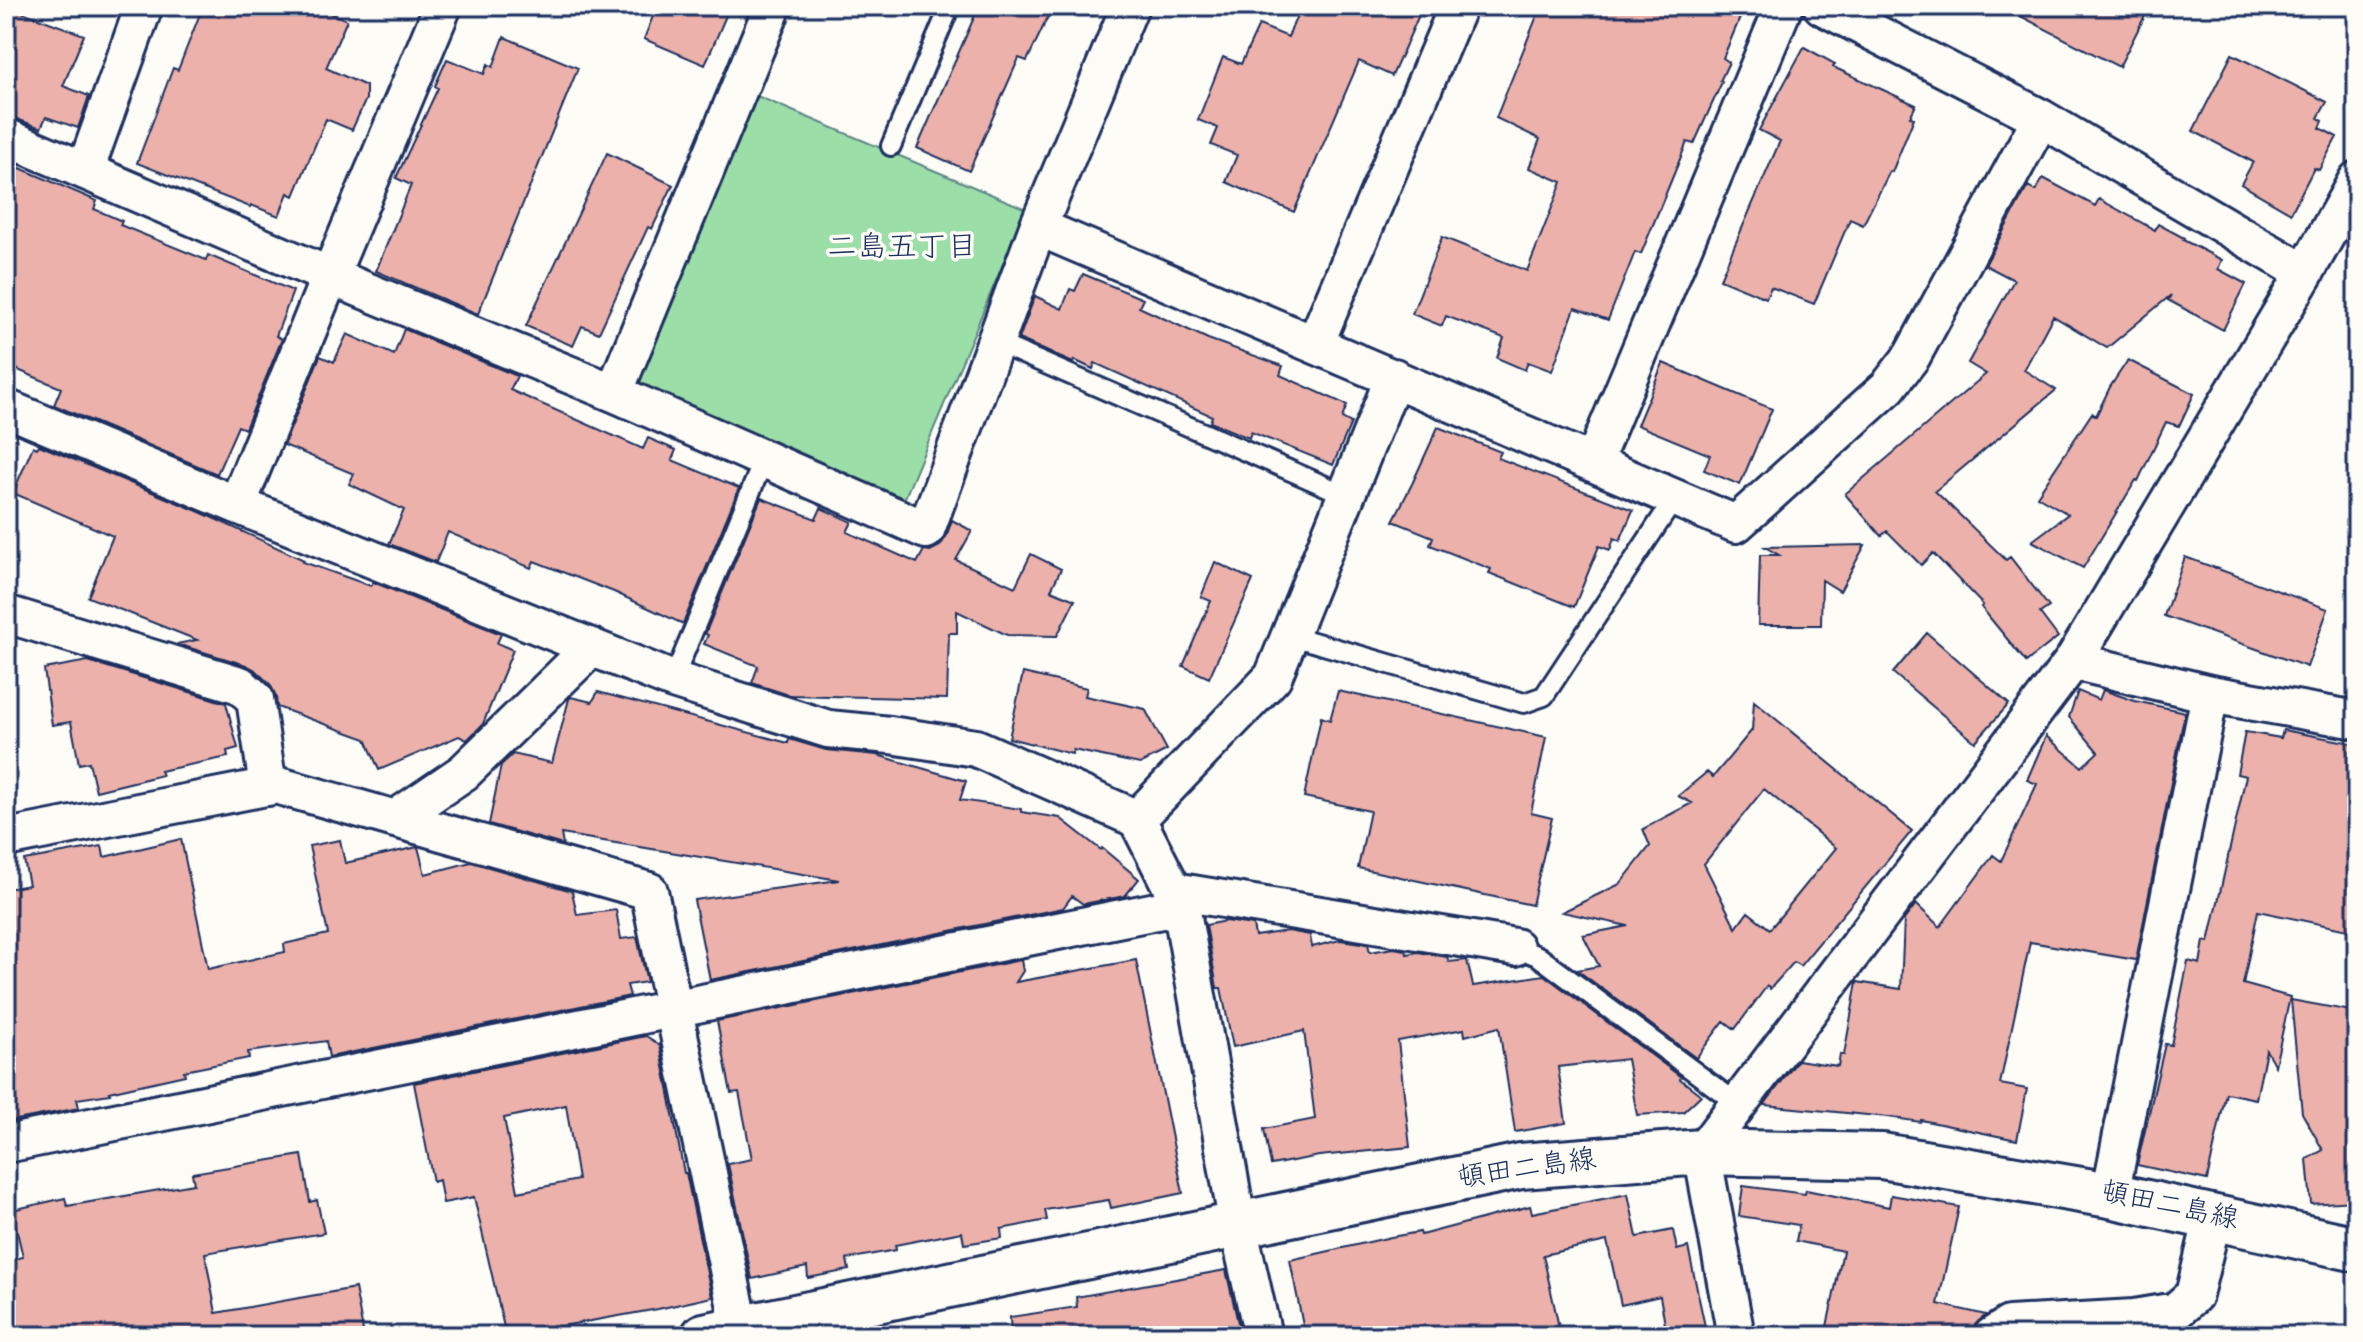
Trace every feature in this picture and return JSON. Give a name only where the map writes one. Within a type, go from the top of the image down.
[{"type":"main road","name":"頓田二島線","points":[[729,1333],[1521,1166],[1702,1152],[1882,1156],[2110,1195],[2357,1249]]},
{"type":"street","points":[[85,171],[144,6]]},
{"type":"street","points":[[237,505],[443,6]]},
{"type":"street","points":[[614,393],[773,6]]},
{"type":"street","points":[[6,137],[614,393],[926,530],[1038,227],[1130,6]]},
{"type":"street","points":[[1315,344],[1458,6]]},
{"type":"street","points":[[1593,463],[1784,6]]},
{"type":"street","points":[[1822,6],[2041,118],[2305,273]]},
{"type":"street","points":[[1038,227],[1736,524],[1888,387],[1912,356],[2041,118]]},
{"type":"street","points":[[1736,1336],[1702,1152],[2073,661],[2305,273],[2357,180]]},
{"type":"street","points":[[1137,819],[1273,677],[1394,377]]},
{"type":"street","points":[[6,408],[237,505],[673,680],[828,729],[976,748],[1137,819],[1178,898],[1238,1226],[1263,1336]]},
{"type":"street","points":[[6,614],[240,685],[255,699],[268,787]]},
{"type":"street","points":[[395,819],[464,772],[592,647]]},
{"type":"street","points":[[2073,661],[2210,694],[2357,720]]},
{"type":"street","points":[[2110,1195],[2210,694]]},
{"type":"street","points":[[6,838],[276,785],[649,891],[673,1010],[729,1333]]},
{"type":"street","points":[[6,1144],[673,1010],[1178,898],[1515,947]]},
{"type":"street","points":[[1992,1336],[2009,1325],[2134,1318],[2176,1311],[2194,1295],[2213,1217]]},
{"type":"lane","points":[[891,146],[950,6]]},
{"type":"lane","points":[[995,342],[1346,495]]},
{"type":"lane","points":[[673,680],[764,459]]},
{"type":"lane","points":[[1289,635],[1524,703],[1544,696],[1675,498]]},
{"type":"lane","points":[[1515,947],[1538,956],[1738,1104]]},
{"type":"green space","points":[[752,94],[1026,209],[904,500],[633,385]]},
{"type":"building","points":[[6,6],[84,35],[63,86],[89,96],[78,128],[46,117],[41,128],[6,115]]},
{"type":"building","points":[[203,6],[314,6],[347,20],[326,68],[366,86],[366,99],[352,130],[326,119],[294,196],[288,193],[279,216],[137,163],[173,68],[178,70]]},
{"type":"building","points":[[657,6],[730,6],[705,65],[644,39]]},
{"type":"building","points":[[979,6],[1053,6],[1027,61],[1019,58],[969,171],[917,148]]},
{"type":"building","points":[[1301,6],[1423,6],[1392,76],[1359,61],[1294,212],[1226,182],[1237,155],[1211,145],[1218,128],[1198,120],[1223,57],[1241,64],[1259,25],[1288,37]]},
{"type":"building","points":[[1541,6],[1745,6],[1723,58],[1729,62],[1722,82],[1694,144],[1687,142],[1641,254],[1635,252],[1608,320],[1575,308],[1552,371],[1528,362],[1525,370],[1497,358],[1504,338],[1446,316],[1442,326],[1412,314],[1442,237],[1527,271],[1562,182],[1529,168],[1540,139],[1496,118]]},
{"type":"building","points":[[2001,6],[2150,6],[2119,67]]},
{"type":"building","points":[[504,37],[578,68],[478,314],[376,271],[411,185],[396,178],[438,88],[435,86],[447,59],[484,74],[488,64],[493,67]]},
{"type":"building","points":[[1804,47],[1835,64],[1833,67],[1916,105],[1910,117],[1914,118],[1892,172],[1863,225],[1850,219],[1814,304],[1771,287],[1766,298],[1720,279],[1780,141],[1759,130]]},
{"type":"building","points":[[2232,54],[2327,102],[2318,118],[2323,121],[2320,128],[2337,137],[2319,170],[2314,168],[2291,213],[2241,184],[2253,162],[2193,131]]},
{"type":"building","points":[[607,153],[673,185],[652,229],[648,227],[599,333],[582,326],[573,346],[526,326]]},
{"type":"building","points":[[6,162],[97,201],[94,209],[122,221],[120,225],[206,260],[208,255],[293,291],[276,336],[282,339],[245,429],[238,426],[217,474],[54,405],[61,388],[6,365]]},
{"type":"building","points":[[2043,178],[2095,206],[2099,199],[2155,230],[2158,224],[2222,260],[2218,269],[2246,284],[2223,330],[2168,300],[2171,295],[2107,348],[2053,316],[2024,370],[2056,390],[1935,491],[2006,560],[2010,557],[2049,607],[2040,613],[2058,637],[2026,662],[1981,607],[1983,605],[1933,553],[1921,565],[1887,531],[1881,536],[1845,494],[1986,374],[1968,363],[2014,280],[1985,265],[2028,186],[2036,191]]},
{"type":"building","points":[[1083,274],[1143,299],[1139,307],[1208,339],[1283,366],[1280,375],[1347,405],[1342,418],[1351,423],[1333,465],[1251,432],[1249,438],[1210,422],[1212,416],[1095,363],[1093,369],[1074,360],[1073,363],[1019,339],[1035,296],[1062,309],[1070,289],[1075,291]]},
{"type":"building","points":[[404,329],[517,376],[510,390],[643,449],[648,438],[676,450],[672,460],[739,488],[683,624],[614,592],[534,561],[531,568],[448,532],[436,562],[389,544],[404,510],[349,484],[354,474],[284,445],[320,356],[334,362],[347,334],[394,355]]},
{"type":"building","points":[[2128,360],[2194,394],[2179,426],[2166,422],[2138,481],[2083,568],[2032,541],[2068,514],[2037,496],[2092,413],[2096,416]]},
{"type":"building","points":[[1663,363],[1772,409],[1740,485],[1704,470],[1710,455],[1637,425]]},
{"type":"building","points":[[1438,427],[1501,452],[1498,458],[1633,510],[1620,541],[1614,538],[1610,550],[1599,546],[1574,607],[1430,545],[1433,537],[1393,521]]},
{"type":"building","points":[[39,445],[200,512],[303,562],[371,586],[373,582],[501,634],[497,643],[513,650],[483,724],[467,740],[459,736],[379,770],[366,739],[277,707],[270,684],[254,669],[177,644],[197,640],[88,597],[113,536],[13,493],[33,446],[37,448]]},
{"type":"building","points":[[761,498],[816,519],[821,508],[852,522],[847,532],[917,563],[924,550],[930,551],[940,546],[952,520],[972,531],[956,560],[1015,587],[1031,554],[1061,569],[1051,590],[1075,600],[1057,636],[1007,635],[957,611],[957,633],[949,633],[947,699],[789,695],[752,683],[758,666],[704,644],[708,635],[705,634]]},
{"type":"building","points":[[1865,545],[1840,591],[1822,580],[1821,625],[1758,625],[1760,555],[1779,555],[1765,547]]},
{"type":"building","points":[[2185,557],[2328,609],[2307,667],[2164,616]]},
{"type":"building","points":[[1215,562],[1253,580],[1209,678],[1183,666],[1211,601],[1201,597]]},
{"type":"building","points":[[1927,633],[2009,704],[1975,742],[1893,673]]},
{"type":"building","points":[[88,661],[226,703],[238,748],[227,751],[228,757],[160,771],[162,775],[96,791],[89,762],[79,764],[71,722],[52,725],[44,669]]},
{"type":"building","points":[[1023,673],[1087,688],[1085,696],[1145,709],[1167,750],[1140,764],[1073,750],[1072,754],[1009,738]]},
{"type":"building","points":[[2103,690],[2185,712],[2136,960],[2030,942],[2000,1084],[2027,1089],[2017,1140],[1921,1120],[1764,1105],[1798,1060],[1838,1066],[1840,1054],[1844,1055],[1857,982],[1901,989],[1904,920],[1916,904],[1940,927],[1993,855],[2001,861],[2037,784],[2027,780],[2046,736],[2082,767],[2098,752],[2069,717],[2078,691],[2099,700]]},
{"type":"building","points":[[1338,691],[1546,737],[1531,813],[1552,818],[1532,905],[1358,868],[1370,811],[1304,797],[1321,717],[1330,720]]},
{"type":"building","points":[[598,692],[788,743],[789,739],[826,750],[877,755],[966,781],[960,800],[1060,818],[1139,879],[1125,896],[1083,904],[1072,896],[1063,908],[710,980],[694,900],[839,880],[561,834],[563,845],[489,824],[501,765],[513,754],[552,763],[569,699],[592,702]]},
{"type":"building","points":[[1754,701],[1912,831],[1800,966],[1794,962],[1770,989],[1767,986],[1735,1029],[1724,1021],[1696,1058],[1577,970],[1599,966],[1583,935],[1628,926],[1562,912],[1620,884],[1650,846],[1643,829],[1692,803],[1678,796],[1707,772],[1713,777],[1752,730]],"holes":[[[1764,789],[1836,848],[1770,929],[1748,912],[1736,928],[1704,864]]]},
{"type":"building","points":[[2283,730],[2357,744],[2357,932],[2258,911],[2243,984],[2290,997],[2275,1066],[2266,1050],[2256,1099],[2226,1093],[2207,1180],[2137,1165],[2165,1044],[2171,1045],[2188,961],[2200,964],[2204,941],[2209,942],[2246,776],[2237,774],[2245,732],[2281,738]]},
{"type":"building","points":[[181,839],[208,969],[285,952],[284,944],[328,934],[309,846],[340,840],[345,863],[418,847],[425,874],[471,862],[572,891],[577,915],[616,910],[621,939],[637,937],[647,982],[627,985],[630,996],[329,1057],[326,1041],[248,1052],[249,1058],[184,1071],[185,1075],[110,1094],[77,1099],[79,1108],[6,1122],[6,889],[29,885],[24,860],[102,846],[104,857]]},
{"type":"building","points":[[1225,921],[1253,925],[1255,936],[1288,931],[1310,935],[1312,947],[1340,940],[1368,944],[1370,952],[1393,948],[1406,950],[1407,954],[1418,952],[1447,957],[1449,962],[1467,960],[1473,986],[1544,975],[1701,1095],[1683,1112],[1637,1115],[1627,1059],[1558,1067],[1566,1123],[1515,1132],[1499,1027],[1465,1036],[1464,1029],[1398,1041],[1410,1147],[1319,1156],[1271,1165],[1264,1129],[1315,1119],[1304,1031],[1233,1047],[1221,988],[1217,988],[1206,925]]},
{"type":"building","points":[[1021,960],[1023,971],[1016,982],[1136,960],[1183,1193],[1111,1208],[1109,1200],[1045,1210],[1047,1220],[1001,1229],[1002,1238],[964,1244],[962,1232],[895,1245],[896,1250],[847,1259],[849,1270],[808,1278],[807,1267],[752,1279],[728,1164],[752,1159],[739,1092],[731,1093],[717,1021]]},
{"type":"building","points":[[2291,1000],[2357,1012],[2357,1208],[2353,1201],[2311,1204],[2307,1159],[2323,1150],[2302,1113]]},
{"type":"building","points":[[646,1036],[660,1045],[712,1297],[506,1336],[474,1197],[443,1203],[439,1180],[433,1182],[414,1083]],"holes":[[[566,1105],[578,1180],[518,1192],[504,1118]]]},
{"type":"building","points":[[302,1155],[310,1202],[317,1200],[324,1233],[205,1253],[216,1313],[355,1288],[364,1336],[6,1336],[6,1261],[23,1257],[12,1210],[65,1198],[67,1206],[194,1184],[192,1173]]},
{"type":"building","points":[[1743,1186],[1805,1194],[1806,1190],[1889,1207],[1891,1195],[1959,1207],[1938,1304],[1986,1315],[1974,1326],[1971,1336],[1825,1336],[1843,1251],[1796,1241],[1799,1225],[1739,1216]]},
{"type":"building","points":[[1628,1194],[1637,1237],[1673,1230],[1677,1250],[1688,1247],[1707,1336],[1667,1336],[1660,1296],[1621,1305],[1607,1241],[1543,1255],[1561,1336],[1305,1336],[1290,1260],[1391,1237],[1420,1232],[1421,1235],[1530,1206],[1532,1213]]},
{"type":"building","points":[[1226,1270],[1241,1336],[1011,1336],[1010,1317],[1077,1307],[1076,1297]]},
{"type":"district","name":"二島五丁目","points":[[902,250]]}]
